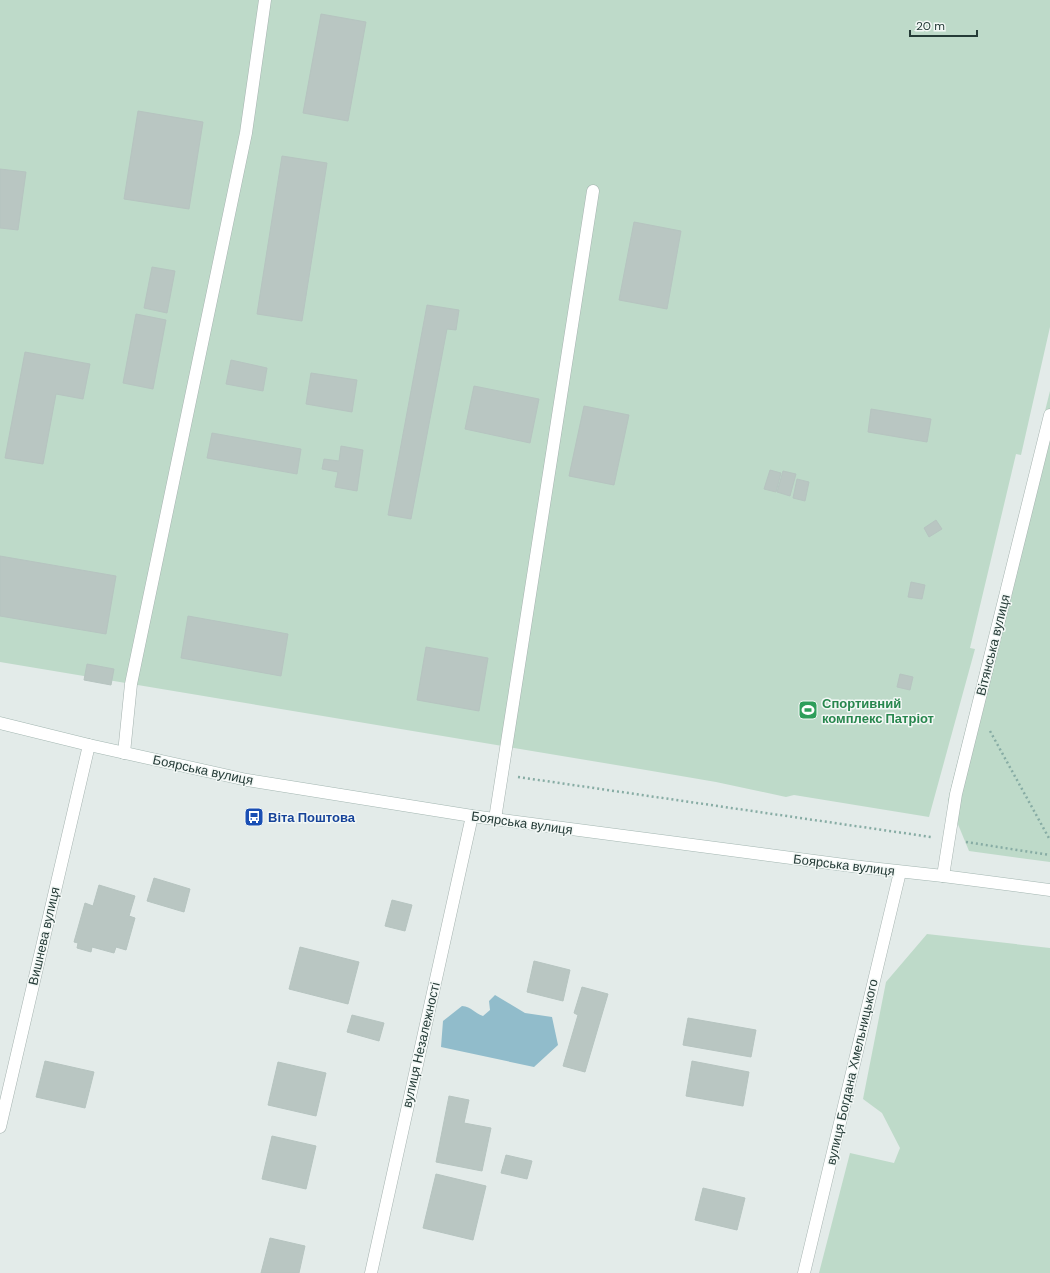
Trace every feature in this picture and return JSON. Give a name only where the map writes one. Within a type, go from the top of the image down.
[{"type":"street","points":[[124,753],[131,684],[246,134],[265,0]]},
{"type":"street","points":[[495,819],[593,191]]},
{"type":"street","name":"Вітянська вулиця","points":[[944,876],[956,794],[1050,415]]},
{"type":"street","name":"Боярська вулиця","points":[[0,723],[89,746],[247,780],[472,816],[1050,890]]},
{"type":"street","name":"Вишнева вулиця","points":[[0,1127],[89,746]]},
{"type":"street","name":"вулиця Незалежності","points":[[371,1273],[472,816]]},
{"type":"street","name":"вулиця Богдана Хмельницького","points":[[804,1273],[900,872]]},
{"type":"path","points":[[978,707],[1050,840]]},
{"type":"path","points":[[502,774],[1050,855]]},
{"type":"green space","points":[[0,0],[1050,0],[1050,327],[1021,455],[1016,454],[970,648],[975,649],[929,817],[794,795],[786,797],[716,782],[0,662]]},
{"type":"green space","points":[[1050,391],[1050,862],[969,851],[948,800]]},
{"type":"green space","points":[[927,934],[1050,948],[1050,1273],[819,1273],[850,1153],[894,1163],[900,1148],[882,1113],[863,1099],[886,982]]},
{"type":"water","points":[[495,995],[525,1013],[552,1017],[558,1045],[534,1067],[441,1047],[443,1021],[462,1006],[483,1016],[490,1010],[489,1001]]},
{"type":"building","points":[[321,14],[366,22],[348,121],[303,113]]},
{"type":"building","points":[[138,111],[203,122],[189,209],[124,199]]},
{"type":"building","points":[[282,156],[327,163],[302,321],[257,314]]},
{"type":"building","points":[[0,169],[26,172],[18,230],[0,228]]},
{"type":"building","points":[[634,222],[681,231],[667,309],[619,300]]},
{"type":"building","points":[[152,267],[175,271],[167,313],[144,308]]},
{"type":"building","points":[[427,305],[459,310],[456,330],[447,329],[411,519],[388,515]]},
{"type":"building","points":[[136,314],[166,320],[153,389],[123,383]]},
{"type":"building","points":[[25,352],[90,364],[83,399],[56,394],[43,464],[5,458]]},
{"type":"building","points":[[231,360],[267,368],[263,391],[226,384]]},
{"type":"building","points":[[311,373],[357,380],[352,412],[306,404]]},
{"type":"building","points":[[474,386],[539,399],[530,443],[465,429]]},
{"type":"building","points":[[584,406],[629,415],[614,485],[569,476]]},
{"type":"building","points":[[871,409],[931,419],[927,442],[868,432]]},
{"type":"building","points":[[212,433],[301,449],[297,474],[207,458]]},
{"type":"building","points":[[341,446],[363,450],[357,491],[335,487],[338,472],[322,469],[324,459],[339,461]]},
{"type":"building","points":[[770,470],[781,473],[776,492],[764,489]]},
{"type":"building","points":[[783,471],[796,474],[790,496],[777,492]]},
{"type":"building","points":[[797,479],[809,482],[805,501],[793,498]]},
{"type":"building","points":[[936,520],[942,529],[929,537],[924,528]]},
{"type":"building","points":[[0,556],[116,576],[106,634],[0,616]]},
{"type":"building","points":[[911,582],[925,585],[922,599],[908,597]]},
{"type":"building","points":[[188,616],[288,634],[281,676],[181,658]]},
{"type":"building","points":[[426,647],[488,658],[479,711],[417,700]]},
{"type":"building","points":[[87,664],[114,669],[111,685],[84,680]]},
{"type":"building","points":[[900,674],[913,677],[910,690],[897,687]]},
{"type":"building","points":[[154,878],[190,889],[184,912],[147,901]]},
{"type":"building","points":[[99,885],[135,896],[129,916],[135,918],[126,950],[116,947],[114,953],[92,947],[91,952],[77,948],[78,943],[74,942],[85,903],[93,906]]},
{"type":"building","points":[[392,900],[412,905],[405,931],[385,926]]},
{"type":"building","points":[[300,947],[359,962],[348,1004],[289,989]]},
{"type":"building","points":[[534,961],[570,970],[563,1001],[527,992]]},
{"type":"building","points":[[582,987],[608,994],[585,1072],[563,1066],[578,1015],[574,1013]]},
{"type":"building","points":[[352,1015],[384,1023],[379,1041],[347,1032]]},
{"type":"building","points":[[688,1018],[756,1030],[751,1057],[683,1045]]},
{"type":"building","points":[[45,1061],[94,1072],[85,1108],[36,1097]]},
{"type":"building","points":[[692,1061],[749,1072],[743,1106],[686,1096]]},
{"type":"building","points":[[278,1062],[326,1073],[316,1116],[268,1105]]},
{"type":"building","points":[[449,1096],[469,1100],[464,1123],[491,1128],[482,1171],[436,1162]]},
{"type":"building","points":[[272,1136],[316,1146],[306,1189],[262,1179]]},
{"type":"building","points":[[506,1155],[532,1161],[527,1179],[501,1173]]},
{"type":"building","points":[[436,1174],[486,1186],[473,1240],[423,1228]]},
{"type":"building","points":[[703,1188],[745,1198],[737,1230],[695,1220]]},
{"type":"building","points":[[270,1238],[305,1246],[299,1273],[261,1273]]},
{"type":"place","name":"Спортивний комплекс Патріот","points":[[808,710]]},
{"type":"place","name":"Віта Поштова","points":[[254,817]]}]
